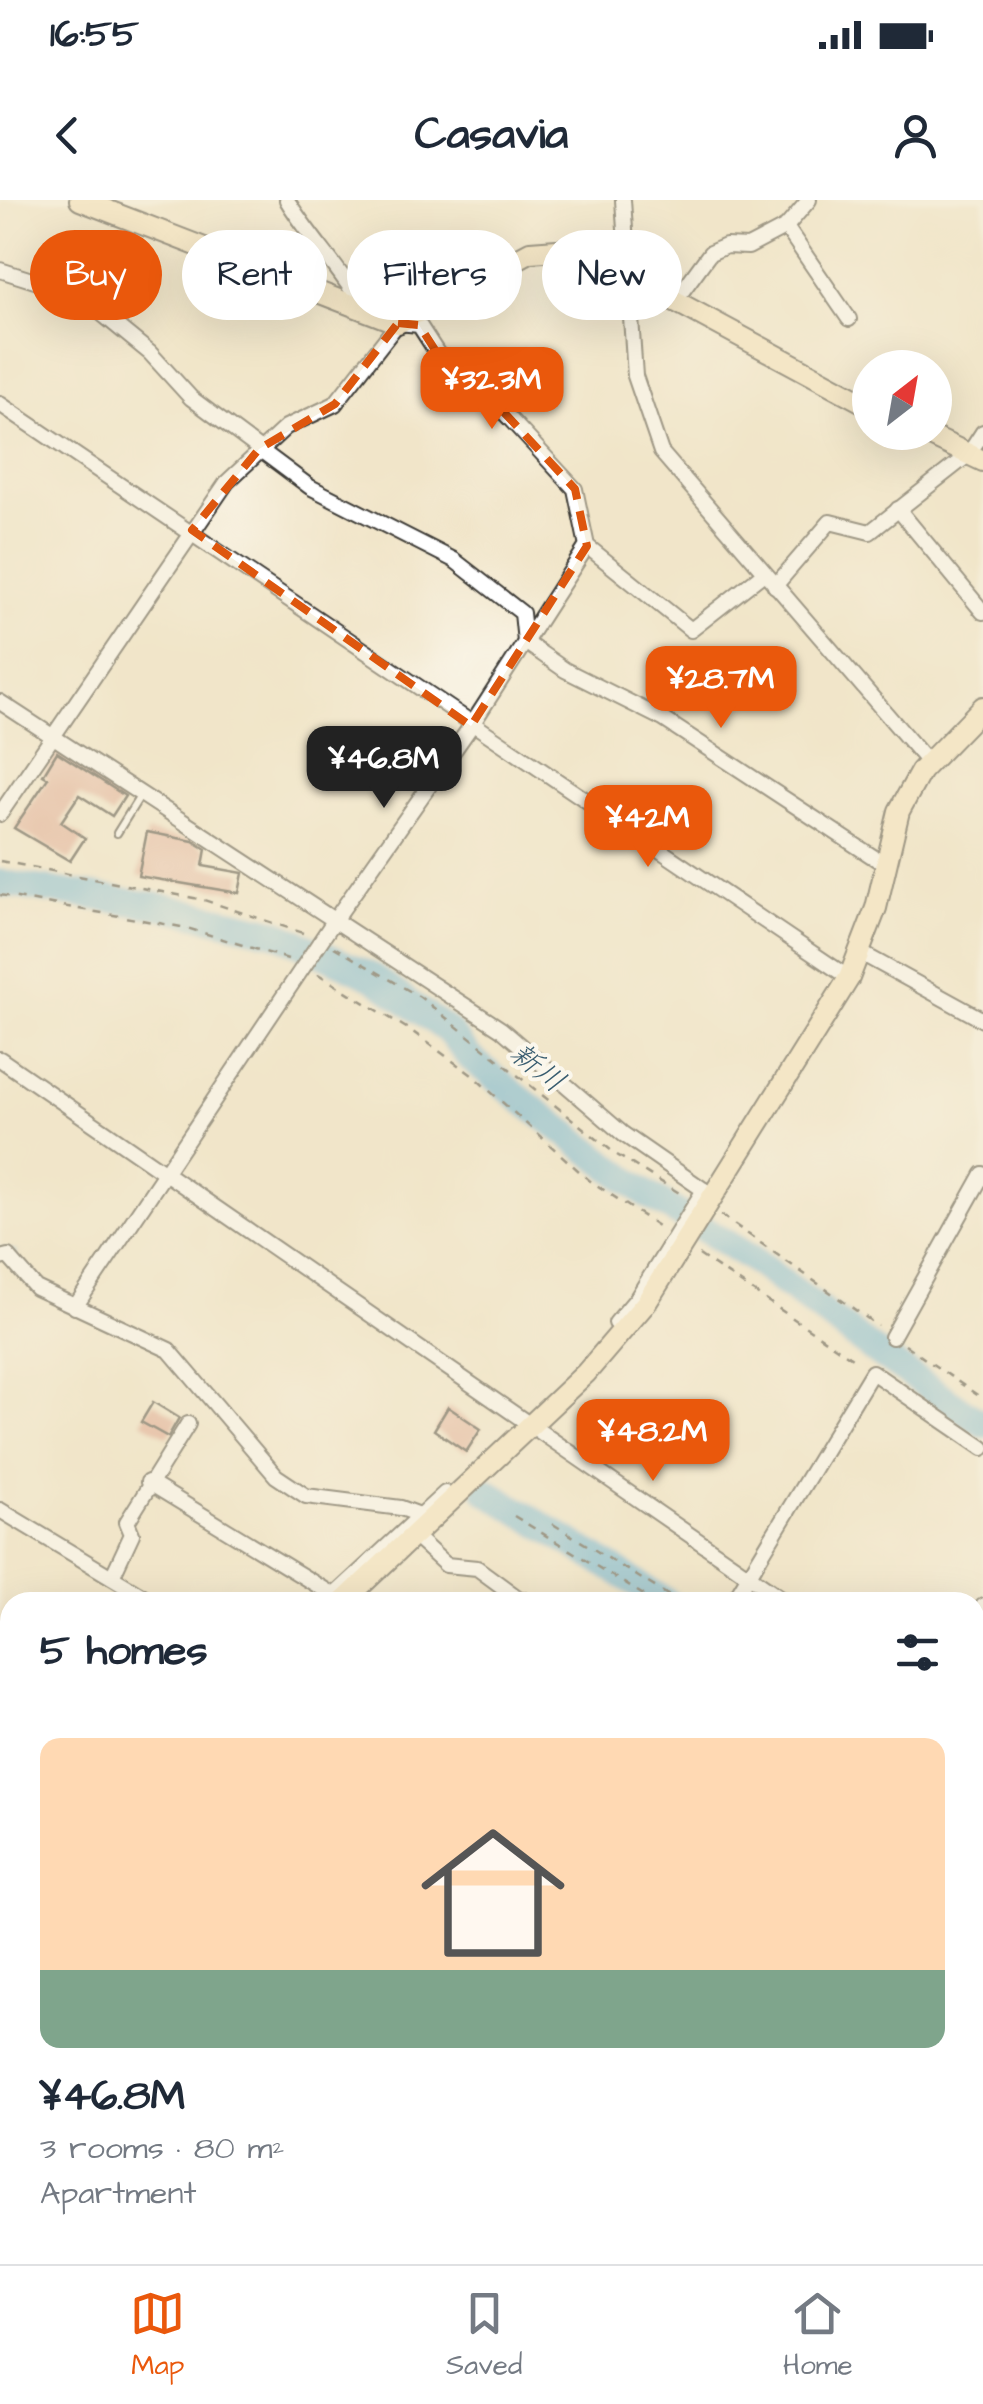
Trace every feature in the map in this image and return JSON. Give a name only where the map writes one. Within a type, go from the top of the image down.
[{"type":"street","points":[[80,200],[347,305]]},
{"type":"street","points":[[287,200],[347,283]]},
{"type":"street","points":[[623,200],[625,230]]},
{"type":"street","points":[[682,291],[710,254],[726,246],[748,247],[786,228],[809,200]]},
{"type":"street","points":[[786,228],[849,319]]},
{"type":"street","points":[[0,814],[227,482],[286,427],[334,404],[398,323],[530,252],[542,251]]},
{"type":"street","points":[[0,270],[78,296],[150,353],[191,398],[310,487],[454,560],[522,613],[525,642],[566,670],[663,719],[887,866]]},
{"type":"street","points":[[682,305],[852,396]]},
{"type":"street","points":[[389,320],[419,325],[470,404],[486,393],[575,490],[586,546],[691,630],[764,573]]},
{"type":"street","points":[[631,320],[635,376],[661,452],[927,762]]},
{"type":"street","points":[[0,404],[192,530],[471,726],[849,978]]},
{"type":"street","points":[[776,586],[830,522],[870,532],[975,458],[983,432]]},
{"type":"street","points":[[952,447],[975,458]]},
{"type":"street","points":[[898,509],[983,612]]},
{"type":"street","points":[[75,1308],[334,921],[471,726],[586,546]]},
{"type":"street","points":[[0,702],[501,1029],[706,1199]]},
{"type":"street","points":[[345,1592],[586,1373],[646,1303],[679,1241],[849,978],[861,953],[887,866],[899,810],[927,762],[983,707]]},
{"type":"street","points":[[861,953],[983,1020]]},
{"type":"street","points":[[0,1059],[530,1422],[770,1592]]},
{"type":"street","points":[[892,1336],[983,1174]]},
{"type":"street","points":[[3,1258],[36,1288],[168,1350],[276,1476],[306,1496],[426,1516]]},
{"type":"street","points":[[740,1592],[872,1372],[983,1448]]},
{"type":"street","points":[[112,1577],[132,1534],[127,1522],[148,1482],[188,1424]]},
{"type":"street","points":[[148,1482],[324,1592]]},
{"type":"street","points":[[0,1510],[137,1592]]},
{"type":"street","points":[[346,1592],[413,1535],[426,1516]]},
{"type":"street","points":[[413,1535],[446,1565],[478,1568],[510,1592]]},
{"type":"lane","points":[[117,833],[141,796]]},
{"type":"path","points":[[0,861],[204,900],[322,940],[420,997],[616,1155],[706,1199],[983,1399]]},
{"type":"path","points":[[0,895],[187,928],[304,966],[412,1032],[472,1075],[589,1180],[872,1372]]},
{"type":"path","points":[[514,1516],[639,1592]]},
{"type":"path","points":[[553,1524],[663,1592]]},
{"type":"highlighted area","points":[[398,323],[419,325],[470,404],[486,393],[575,489],[587,546],[471,726],[192,530],[259,449],[335,404]]},
{"type":"building","points":[[57,752],[125,796],[112,816],[79,795],[61,822],[85,838],[70,861],[14,828],[48,778],[43,775]]},
{"type":"building","points":[[147,832],[193,841],[206,849],[203,866],[243,873],[239,893],[138,876]]},
{"type":"building","points":[[153,1402],[179,1418],[168,1437],[141,1422]]},
{"type":"building","points":[[448,1407],[481,1429],[466,1452],[434,1430]]},
{"type":"waterway","name":"新川","points":[[0,883],[164,907],[275,932],[373,977],[449,1032],[468,1056],[645,1193],[749,1257],[873,1350],[983,1424]]},
{"type":"waterway","points":[[0,1250],[14,1253]]},
{"type":"waterway","points":[[486,1491],[651,1592]]},
{"type":"waterway","points":[[404,1503],[419,1505]]}]
